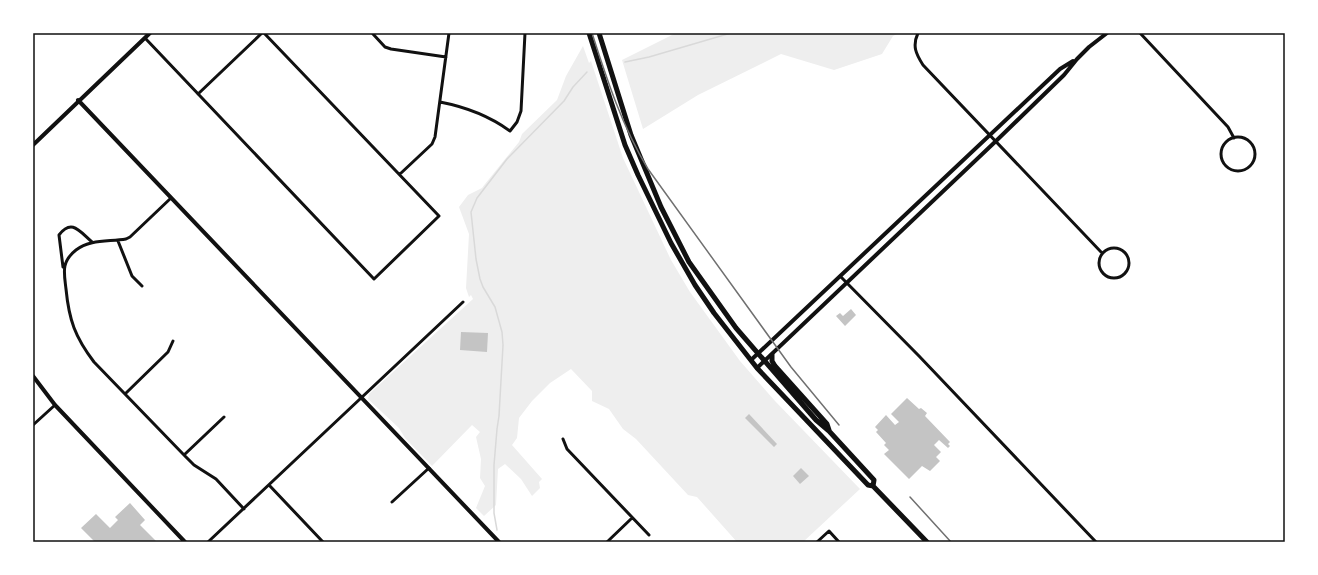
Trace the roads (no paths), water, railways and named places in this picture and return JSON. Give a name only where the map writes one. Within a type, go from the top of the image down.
[{"type":"main road","points":[[589,33],[620,134],[671,243],[695,285],[714,313],[757,368],[868,485],[873,486],[927,542]]},
{"type":"main road","points":[[599,33],[631,135],[660,207],[689,262],[736,328],[757,354],[816,420],[829,431],[874,480],[873,486]]},
{"type":"main road","points":[[772,355],[772,361],[775,366],[827,424],[829,431]]},
{"type":"street","points":[[33,145],[78,100],[150,33]]},
{"type":"street","points":[[144,38],[374,279],[439,216],[263,33],[198,94]]},
{"type":"street","points":[[400,174],[432,144],[436,137],[449,33]]},
{"type":"street","points":[[440,102],[467,108],[484,115],[510,131],[517,122],[521,111],[525,33]]},
{"type":"street","points":[[918,33],[914,47],[923,65],[1102,253]]},
{"type":"street","points":[[757,368],[996,141],[1064,75],[1089,47],[1107,33]]},
{"type":"street","points":[[1140,33],[1228,127],[1234,138]]},
{"type":"street","points":[[373,34],[385,47],[391,50],[446,57]]},
{"type":"street","points":[[751,360],[1060,70],[1077,59]]},
{"type":"street","points":[[78,100],[499,542]]},
{"type":"street","points":[[1234,138],[1245,139],[1249,142],[1254,152],[1253,162],[1245,170],[1240,171],[1229,168],[1222,160],[1222,149],[1225,144],[1234,138]]},
{"type":"street","points":[[63,268],[69,257],[76,250],[92,242],[118,241],[130,237],[171,198]]},
{"type":"street","points":[[92,242],[76,228],[70,227],[64,229],[59,235],[68,311],[77,336],[84,349],[94,362],[184,455],[194,465],[216,479],[244,509]]},
{"type":"street","points":[[118,241],[132,276],[142,286]]},
{"type":"street","points":[[1110,248],[1120,249],[1125,252],[1129,262],[1127,272],[1118,278],[1113,279],[1104,275],[1099,267],[1099,258],[1102,253],[1110,248]]},
{"type":"street","points":[[840,276],[1096,542]]},
{"type":"street","points":[[208,542],[463,302]]},
{"type":"street","points":[[125,394],[168,352],[173,341]]},
{"type":"street","points":[[33,376],[54,405],[185,542]]},
{"type":"street","points":[[33,425],[54,405]]},
{"type":"street","points":[[184,455],[224,417]]},
{"type":"street","points":[[563,439],[567,449],[649,535]]},
{"type":"street","points":[[392,502],[429,468]]},
{"type":"street","points":[[269,485],[322,541]]},
{"type":"street","points":[[607,542],[632,518]]},
{"type":"street","points":[[817,542],[829,531],[838,542]]},
{"type":"waterway","points":[[625,62],[649,57],[731,33]]},
{"type":"waterway","points":[[497,530],[494,513],[494,465],[499,416],[503,345],[502,332],[495,307],[480,279],[476,259],[471,212],[477,198],[507,159],[564,101],[573,87],[587,72]]},
{"type":"railway","points":[[592,33],[609,85],[630,136],[648,169],[791,367],[839,425]]},
{"type":"railway","points":[[910,497],[951,542]]}]
